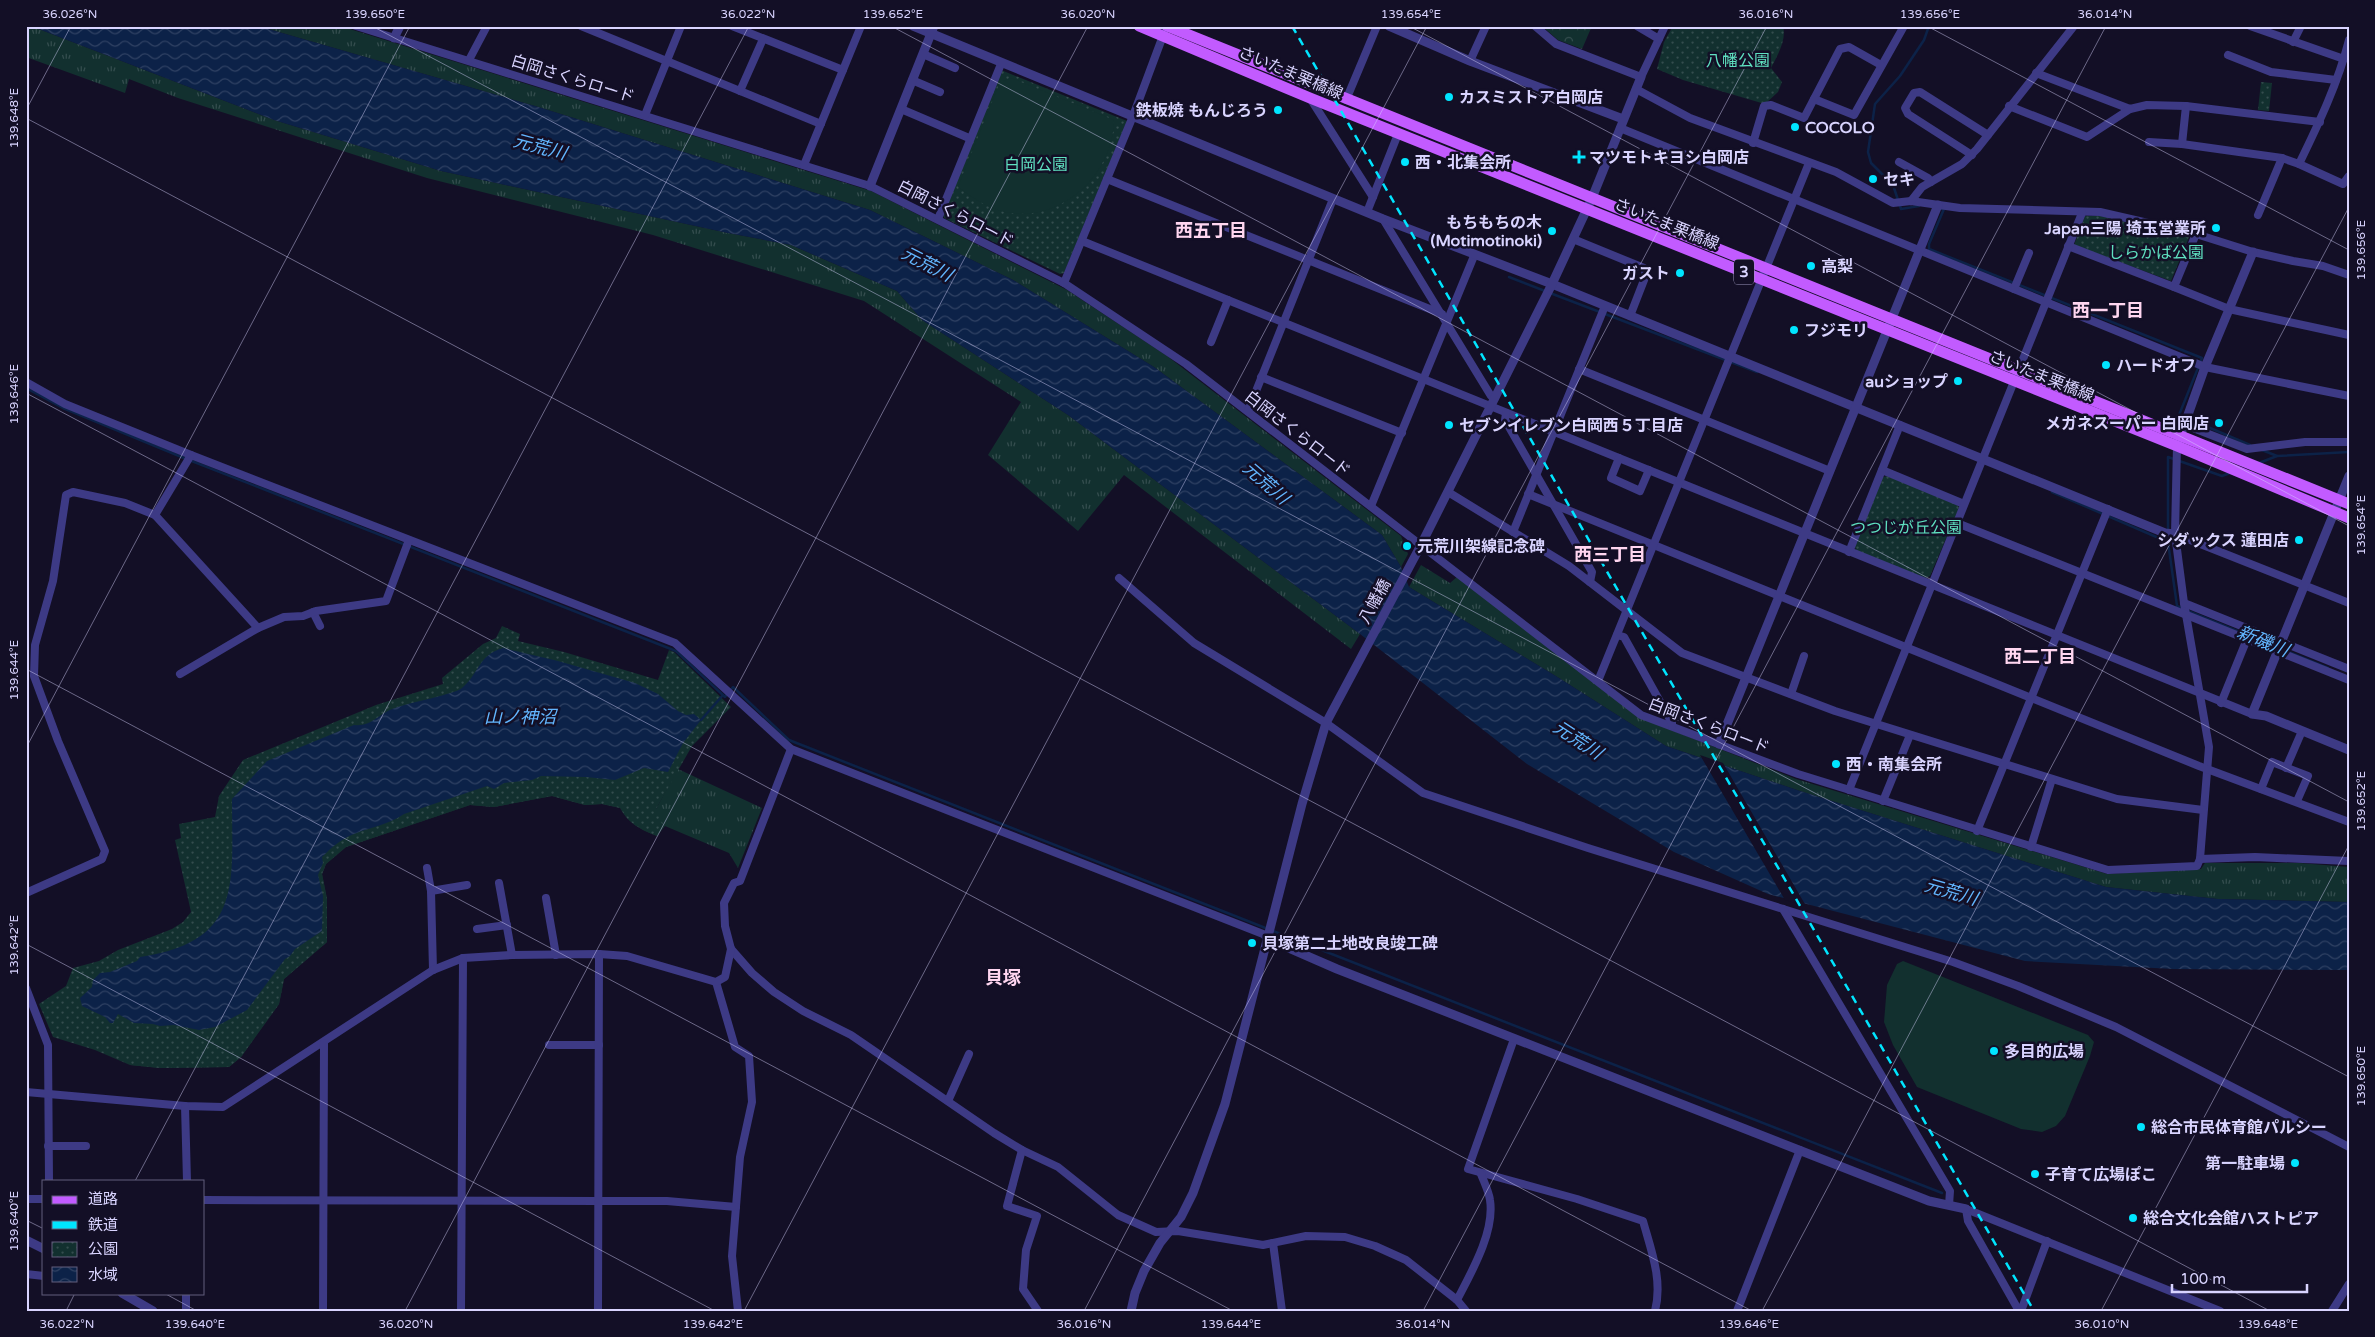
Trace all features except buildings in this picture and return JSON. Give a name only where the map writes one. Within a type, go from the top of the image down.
[{"type":"main road","name":"さいたま栗橋線","points":[[1139,26],[1165,29],[1346,100],[1590,203],[2016,376],[2178,441],[2344,502]]},
{"type":"main road","name":"さいたま栗橋線","points":[[1165,29],[1310,98],[1398,134],[1590,203]]},
{"type":"main road","name":"さいたま栗橋線","points":[[2178,441],[2349,518]]},
{"type":"street","name":"白岡さくらロード","points":[[356,26],[870,186],[1064,283],[1186,364],[1641,715],[1798,774],[2108,870],[2197,866],[2200,859]]},
{"type":"street","points":[[394,38],[400,26]]},
{"type":"street","points":[[469,60],[487,26]]},
{"type":"street","points":[[581,26],[821,124]]},
{"type":"street","points":[[645,116],[681,26]]},
{"type":"street","points":[[732,26],[843,70]]},
{"type":"street","points":[[804,165],[861,26]]},
{"type":"street","points":[[913,26],[933,30],[1000,64],[1133,116],[1383,220],[1552,284],[2108,510],[2166,533],[2175,534],[2349,603]]},
{"type":"street","points":[[1346,100],[1377,26]]},
{"type":"street","points":[[1389,26],[1622,123],[1794,199],[2205,367],[2349,396]]},
{"type":"street","points":[[1470,60],[1486,26]]},
{"type":"street","points":[[1535,26],[1556,44],[1641,77],[1666,26]]},
{"type":"street","points":[[1637,26],[1659,39]]},
{"type":"street","points":[[1814,99],[1854,115],[1904,26]]},
{"type":"street","points":[[1912,201],[1922,188],[1962,164],[1972,155],[2074,26]]},
{"type":"street","points":[[2250,26],[2344,59]]},
{"type":"street","points":[[2293,42],[2301,26]]},
{"type":"street","points":[[1064,283],[1133,116],[1165,29]]},
{"type":"street","points":[[870,186],[933,30]]},
{"type":"street","points":[[740,91],[763,38]]},
{"type":"street","points":[[2299,164],[2320,122],[2344,59],[2349,40]]},
{"type":"street","points":[[1753,143],[1764,106],[1771,105],[1804,118],[1840,49],[1849,46],[1881,64]]},
{"type":"street","points":[[923,54],[955,68]]},
{"type":"street","points":[[2228,55],[2271,72],[2336,80]]},
{"type":"street","points":[[938,219],[1000,64]]},
{"type":"street","points":[[2036,73],[2130,109]]},
{"type":"street","name":"八幡橋","points":[[1131,1311],[1135,1293],[1144,1270],[1168,1233],[1181,1217],[1193,1193],[1225,1104],[1302,804],[1326,723],[1422,546],[1552,284],[1590,203],[1641,77]]},
{"type":"street","points":[[912,80],[940,92]]},
{"type":"street","points":[[1636,89],[1690,118],[1753,143],[1836,172],[1893,203],[1912,201],[1937,207],[2082,213],[2100,212],[2196,234],[2253,252],[2323,266],[2349,275]]},
{"type":"street","points":[[1972,155],[1908,114],[1905,108],[1914,93],[1920,92],[1988,135]]},
{"type":"street","points":[[1310,98],[1373,197]]},
{"type":"street","points":[[2010,106],[2088,137],[2130,109],[2147,105],[2186,106],[2320,122]]},
{"type":"street","points":[[2182,144],[2186,106]]},
{"type":"street","points":[[901,108],[969,138]]},
{"type":"street","points":[[1366,212],[1398,134]]},
{"type":"street","points":[[2149,142],[2182,144],[2282,158],[2343,184],[2349,176]]},
{"type":"street","points":[[2258,215],[2282,158]]},
{"type":"street","points":[[1899,162],[1928,178],[1931,182]]},
{"type":"street","points":[[1598,681],[1809,163]]},
{"type":"street","points":[[1107,178],[1442,314]]},
{"type":"street","points":[[1248,411],[1333,199]]},
{"type":"street","points":[[1719,744],[1937,207]]},
{"type":"street","points":[[1848,790],[2082,213]]},
{"type":"street","points":[[1383,220],[1447,322],[1491,396],[1492,402]]},
{"type":"street","points":[[2174,287],[2196,234]]},
{"type":"street","points":[[1573,239],[1644,268],[1646,275],[1630,316]]},
{"type":"street","points":[[1082,241],[1424,379],[1492,402],[1506,413],[2221,703],[2252,714],[2266,716],[2349,750]]},
{"type":"street","points":[[2068,246],[2229,310],[2349,335]]},
{"type":"street","points":[[2253,252],[2205,367],[2178,441],[2175,534],[2186,615],[2209,747],[2200,859],[2255,857],[2349,861]]},
{"type":"street","points":[[2014,289],[2029,253]]},
{"type":"street","points":[[1371,506],[1474,256]]},
{"type":"street","points":[[1211,342],[1228,300]]},
{"type":"street","points":[[1513,532],[1605,306]]},
{"type":"street","points":[[1579,369],[1830,471]]},
{"type":"street","points":[[1261,378],[1402,433]]},
{"type":"street","points":[[26,382],[65,404],[191,455],[675,643],[791,750],[1263,934],[1268,939],[1293,951],[1514,1039],[1928,1201],[1966,1209],[2220,1311]]},
{"type":"street","points":[[1506,413],[1505,420],[1592,572],[1590,582]]},
{"type":"street","points":[[2183,424],[2247,449],[2305,442],[2349,442]]},
{"type":"street","points":[[1849,552],[1900,425]]},
{"type":"street","points":[[155,516],[191,455]]},
{"type":"street","points":[[1619,458],[1610,478],[1640,491],[1649,470]]},
{"type":"street","points":[[1882,470],[1964,504]]},
{"type":"street","points":[[2252,714],[2334,512],[2344,502],[2349,476]]},
{"type":"street","points":[[26,893],[102,858],[105,851],[58,741],[34,676],[35,645],[53,581],[66,495],[73,492],[125,504],[155,516],[258,628]]},
{"type":"street","points":[[1448,492],[1569,566],[1682,653],[1835,712],[2117,799],[2203,810]]},
{"type":"street","points":[[1528,494],[2207,769],[2349,822]]},
{"type":"street","points":[[1977,831],[2108,510]]},
{"type":"street","points":[[1957,523],[2349,680]]},
{"type":"street","points":[[180,674],[258,628],[284,617],[303,616],[313,612],[386,601],[409,540]]},
{"type":"street","points":[[1119,578],[1194,643],[1326,723],[1423,793],[1588,848],[1953,962],[2064,1004],[2116,1027],[2349,1147]]},
{"type":"street","points":[[2184,602],[2349,669]]},
{"type":"street","points":[[313,612],[320,626]]},
{"type":"street","points":[[1617,635],[1624,637],[1672,722],[1672,726]]},
{"type":"street","points":[[2221,703],[2247,639]]},
{"type":"street","points":[[26,645],[35,645]]},
{"type":"street","points":[[1791,694],[1804,656]]},
{"type":"street","points":[[2286,768],[2302,731]]},
{"type":"street","points":[[1883,801],[1910,734]]},
{"type":"street","points":[[791,750],[740,881],[734,883],[724,903],[725,926],[731,949],[752,973],[774,992],[803,1011],[851,1035],[1022,1150],[1058,1167],[1118,1216],[1156,1232],[1168,1233],[1178,1231],[1263,1245],[1306,1236],[1345,1237],[1375,1246],[1406,1260],[1457,1300],[1466,1311]]},
{"type":"street","points":[[2261,789],[2272,762],[2308,776],[2297,801]]},
{"type":"street","points":[[2031,847],[2052,779]]},
{"type":"street","points":[[428,868],[431,891],[433,970]]},
{"type":"street","points":[[499,883],[512,955]]},
{"type":"street","points":[[431,891],[468,885]]},
{"type":"street","points":[[546,898],[556,955]]},
{"type":"street","points":[[1783,909],[1950,1191],[1949,1205]]},
{"type":"street","points":[[477,929],[507,925]]},
{"type":"street","points":[[26,1092],[186,1106],[223,1107],[324,1043],[433,970],[463,958],[512,955],[599,954],[627,956],[716,982],[725,977],[731,949]]},
{"type":"street","points":[[598,1311],[599,954]]},
{"type":"street","points":[[461,1311],[460,1201],[463,958]]},
{"type":"street","points":[[716,982],[735,1047],[749,1056],[751,1077],[752,1102],[740,1157],[732,1256],[738,1311]]},
{"type":"street","points":[[26,988],[48,1045],[49,1180]]},
{"type":"street","points":[[1514,1039],[1468,1169],[1577,1199],[1643,1220],[1658,1275],[1655,1311]]},
{"type":"street","points":[[323,1311],[324,1043]]},
{"type":"street","points":[[549,1045],[600,1045]]},
{"type":"street","points":[[948,1101],[969,1054]]},
{"type":"street","points":[[186,1106],[187,1180]]},
{"type":"street","points":[[48,1146],[86,1146]]},
{"type":"street","points":[[1022,1150],[1007,1206],[1037,1216],[1026,1250],[1022,1289],[1038,1311]]},
{"type":"street","points":[[1737,1311],[1800,1150]]},
{"type":"street","points":[[1457,1300],[1488,1233],[1491,1201],[1482,1174]]},
{"type":"street","points":[[26,1199],[42,1199]]},
{"type":"street","points":[[205,1200],[599,1200],[667,1201],[736,1207]]},
{"type":"street","points":[[1966,1209],[1968,1221],[2020,1311]]},
{"type":"street","points":[[26,1240],[42,1249]]},
{"type":"street","points":[[2020,1311],[2047,1241]]},
{"type":"street","points":[[1273,1243],[1282,1311]]},
{"type":"street","points":[[26,1274],[42,1276]]},
{"type":"street","points":[[2332,1311],[2349,1284]]},
{"type":"street","points":[[124,1294],[153,1311]]},
{"type":"street","points":[[186,1294],[186,1311]]},
{"type":"green space","points":[[26,26],[31,26],[274,120],[441,171],[791,245],[897,291],[922,320],[1068,415],[1360,634],[1351,649],[1124,475],[1078,531],[988,455],[1021,402],[864,301],[653,235],[427,178],[178,98],[129,79],[125,93],[26,57]]},
{"type":"green space","points":[[258,26],[340,26],[871,191],[1067,290],[1167,356],[1401,536],[1408,554],[1401,567],[1382,535],[1154,367],[1013,280],[870,210],[535,106]]},
{"type":"green space","points":[[1542,26],[1592,26],[1582,49],[1558,40]]},
{"type":"green space","name":"八幡公園","points":[[1673,26],[1783,26],[1783,42],[1771,68],[1782,82],[1778,92],[1765,104],[1683,80],[1657,69],[1664,42]]},
{"type":"green space","name":"白岡公園","points":[[1001,70],[1127,121],[1064,273],[1060,274],[944,218],[943,212]]},
{"type":"green space","name":"白岡公園","points":[[1011,78],[1114,120],[1111,141],[1104,161],[1092,178],[1077,193],[1060,204],[1040,212],[1020,214],[998,210],[987,206],[958,187],[1000,82]]},
{"type":"green space","points":[[2261,82],[2272,83],[2269,111],[2258,110]]},
{"type":"green space","name":"しらかば公園","points":[[2085,216],[2101,216],[2189,237],[2171,281],[2074,245]]},
{"type":"green space","name":"つつじが丘公園","points":[[1887,476],[1957,503],[1959,508],[1930,576],[1925,578],[1857,551],[1854,546],[1883,477]]},
{"type":"green space","points":[[1421,565],[1450,583],[1457,577],[1643,719],[1796,779],[2107,874],[2201,869],[2205,863],[2299,863],[2349,867],[2349,902],[2218,899],[2106,887],[1797,790],[1666,746],[1559,678],[1409,587]]},
{"type":"green space","name":"山ノ神沼","points":[[502,626],[520,634],[518,641],[564,652],[658,680],[669,650],[674,652],[731,707],[692,746],[656,809],[664,826],[657,836],[636,825],[627,818],[620,808],[602,804],[585,805],[552,796],[494,807],[470,805],[346,847],[326,864],[322,874],[327,899],[327,942],[284,979],[279,1004],[241,1057],[229,1067],[160,1068],[130,1065],[95,1050],[53,1037],[39,1004],[66,986],[73,968],[99,961],[118,950],[172,929],[183,922],[191,912],[175,840],[181,838],[179,824],[215,817],[219,796],[243,760],[376,705],[443,684],[442,678],[483,644],[496,638]]},
{"type":"green space","points":[[678,769],[762,808],[738,868],[729,853],[665,826],[657,836],[645,831],[631,822],[621,808],[602,804],[585,805],[552,796],[494,807],[470,805],[346,847],[326,864],[322,874],[327,899],[327,942],[284,979],[279,1004],[241,1057],[229,1067],[160,1068],[130,1065],[319,875],[323,864],[340,844],[521,783],[656,809]]},
{"type":"green space","name":"多目的広場","points":[[1903,961],[2088,1035],[2094,1042],[2090,1056],[2065,1116],[2056,1126],[2042,1132],[2021,1129],[1917,1087],[1893,1045],[1884,1022],[1887,985],[1897,964]]},
{"type":"water","name":"元荒川","points":[[31,26],[258,26],[535,106],[870,210],[1013,280],[1154,367],[1382,535],[1401,567],[1409,587],[1559,678],[1666,746],[1797,790],[2106,887],[2218,899],[2349,902],[2349,970],[2173,969],[2025,961],[1768,894],[1674,852],[1527,764],[1360,634],[1068,415],[922,320],[897,291],[791,245],[441,171],[274,120]]},
{"type":"water","name":"山ノ神沼","points":[[503,648],[558,661],[635,683],[658,694],[678,711],[686,715],[694,714],[701,720],[683,743],[668,772],[644,768],[615,780],[541,776],[532,780],[504,783],[494,789],[487,786],[404,814],[392,821],[354,834],[341,841],[322,857],[323,863],[318,875],[323,896],[322,931],[295,949],[285,959],[247,1010],[215,1027],[199,1030],[174,1025],[160,1026],[134,1023],[118,1014],[113,1023],[110,1023],[105,1017],[82,1006],[80,998],[92,987],[93,980],[100,973],[110,972],[137,961],[140,957],[174,949],[198,938],[214,923],[225,904],[230,882],[232,799],[267,761],[354,725],[371,722],[389,710],[458,690],[468,683],[488,655]]},
{"type":"pier","points":[[1700,755],[1723,763],[1806,906],[1785,900]]},
{"type":"waterway","points":[[1919,206],[1901,209],[1893,185],[1871,163],[1868,152],[1875,104],[1900,76],[1924,40],[1929,26]]},
{"type":"waterway","points":[[1942,209],[1944,209],[1929,244],[1929,249],[2202,358],[2179,415],[2184,417]]},
{"type":"waterway","points":[[1509,277],[1545,291]]},
{"type":"waterway","points":[[1550,293],[1757,372]]},
{"type":"waterway","points":[[26,388],[63,408],[184,458],[676,651],[725,697],[733,687],[789,740],[1268,929]]},
{"type":"waterway","points":[[2189,419],[2250,445]]},
{"type":"waterway","points":[[2262,450],[2277,456]]},
{"type":"waterway","points":[[2259,463],[2277,456],[2349,452]]},
{"type":"waterway","points":[[2168,531],[2168,457],[2222,476],[2230,473]]},
{"type":"waterway","points":[[2052,492],[2168,542],[2177,606],[2182,608]]},
{"type":"waterway","name":"新磯川","points":[[2188,611],[2328,668]]},
{"type":"waterway","points":[[701,720],[723,695]]},
{"type":"waterway","points":[[1273,931],[1942,1193]]},
{"type":"railway","points":[[1292,26],[2034,1311]]},
{"type":"place","name":"カスミストア白岡店","points":[[1449,97]]},
{"type":"place","name":"鉄板焼 もんじろう","points":[[1278,110]]},
{"type":"place","name":"COCOLO","points":[[1795,127]]},
{"type":"place","name":"マツモトキヨシ白岡店","points":[[1579,157]]},
{"type":"place","name":"西・北集会所","points":[[1405,162]]},
{"type":"place","name":"セキ","points":[[1873,179]]},
{"type":"place","name":"Japan三陽 埼玉営業所","points":[[2216,228]]},
{"type":"place","name":"もちもちの木 (Motimotinoki)","points":[[1552,231]]},
{"type":"place","name":"高梨","points":[[1811,266]]},
{"type":"place","name":"ガスト","points":[[1680,273]]},
{"type":"place","name":"フジモリ","points":[[1794,330]]},
{"type":"place","name":"ハードオフ","points":[[2106,365]]},
{"type":"place","name":"auショップ","points":[[1958,381]]},
{"type":"place","name":"メガネスーパー 白岡店","points":[[2219,423]]},
{"type":"place","name":"セブンイレブン白岡西５丁目店","points":[[1449,425]]},
{"type":"place","name":"シダックス 蓮田店","points":[[2299,540]]},
{"type":"place","name":"元荒川架線記念碑","points":[[1407,546]]},
{"type":"place","name":"西・南集会所","points":[[1836,764]]},
{"type":"place","name":"貝塚第二土地改良竣工碑","points":[[1252,943]]},
{"type":"place","name":"多目的広場","points":[[1994,1051]]},
{"type":"place","name":"総合市民体育館パルシー","points":[[2141,1127]]},
{"type":"place","name":"第一駐車場","points":[[2295,1163]]},
{"type":"place","name":"子育て広場ぽこ","points":[[2035,1174]]},
{"type":"place","name":"総合文化会館ハストピア","points":[[2133,1218]]},
{"type":"district","name":"西五丁目","points":[[1211,231]]},
{"type":"district","name":"西一丁目","points":[[2108,311]]},
{"type":"district","name":"西三丁目","points":[[1610,555]]},
{"type":"district","name":"西二丁目","points":[[2040,657]]},
{"type":"district","name":"貝塚","points":[[1003,978]]}]
